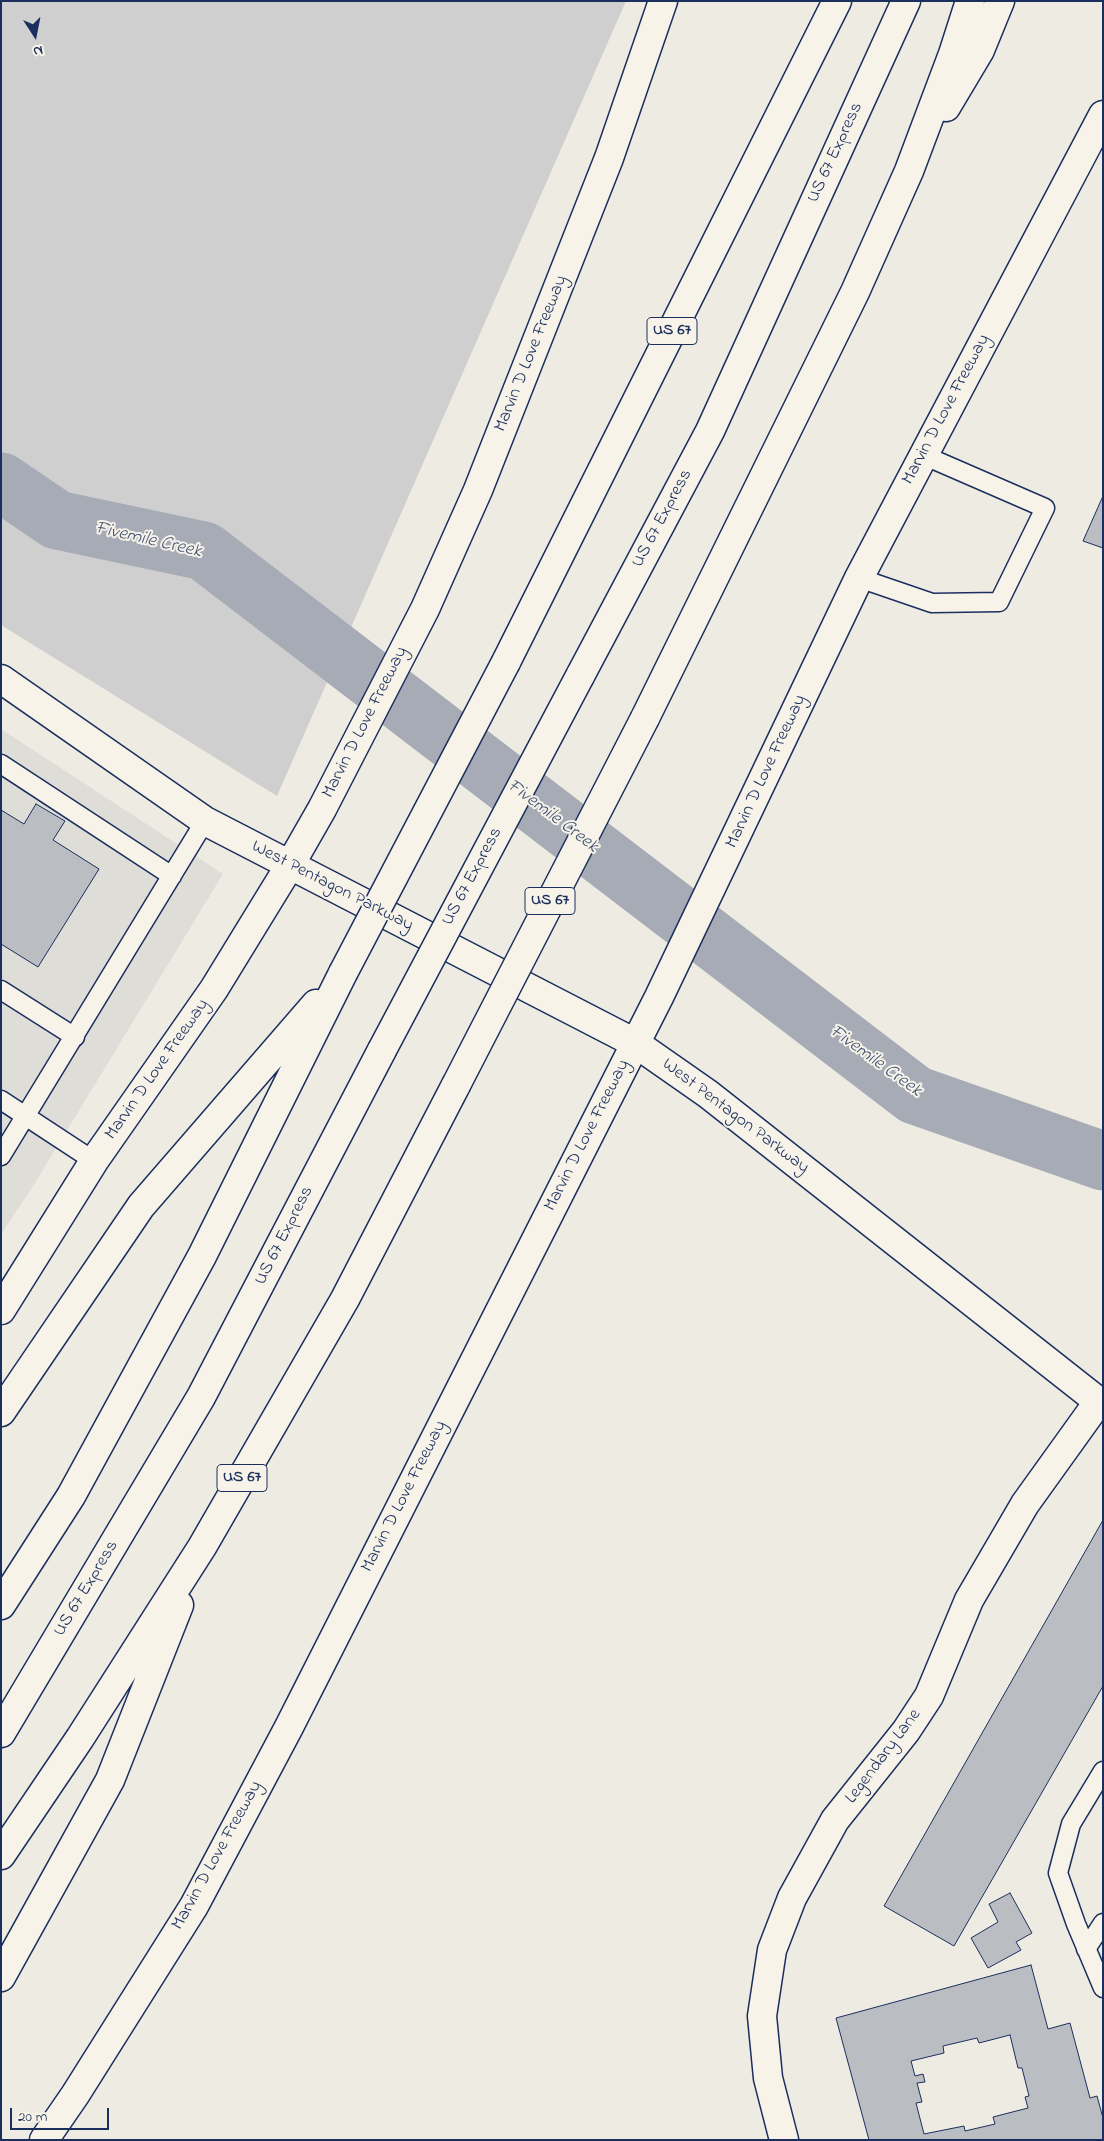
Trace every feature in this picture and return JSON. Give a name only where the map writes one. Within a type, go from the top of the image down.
[{"type":"main road","name":"Marvin D Love Freeway","points":[[1,1310],[94,1161],[214,989],[290,866],[322,809],[425,609],[478,490],[609,158],[663,1]]},
{"type":"main road","name":"US 67","points":[[1,1605],[71,1496],[202,1256],[342,974],[506,662],[837,1]]},
{"type":"main road","name":"US 67 Express","points":[[1,1733],[201,1397],[710,430],[906,1]]},
{"type":"main road","name":"US 67","points":[[1,1855],[80,1738],[202,1547],[345,1299],[645,718],[805,398],[909,171],[953,54],[970,1]]},
{"type":"main road","points":[[909,171],[980,50],[1000,1]]},
{"type":"main road","name":"Marvin D Love Freeway","points":[[44,2140],[76,2095],[194,1906],[288,1727],[659,998],[859,578],[1103,116]]},
{"type":"main road","name":"West Pentagon Parkway","points":[[1,679],[205,821],[635,1043],[708,1094],[1101,1403]]},
{"type":"main road","points":[[1,1412],[141,1206],[342,974]]},
{"type":"main road","name":"Legendary Lane","points":[[784,2140],[768,2078],[762,2016],[772,1950],[792,1898],[835,1820],[906,1732],[929,1696],[974,1592],[1025,1504],[1101,1403]]},
{"type":"main road","points":[[1,1977],[110,1780],[202,1547]]},
{"type":"lane","points":[[859,578],[932,604],[999,602],[1045,508],[923,455]]},
{"type":"lane","points":[[1,764],[172,876]]},
{"type":"lane","points":[[1,1156],[28,1115],[205,821]]},
{"type":"lane","points":[[1,990],[75,1037]]},
{"type":"lane","points":[[1,1100],[28,1115],[94,1161]]},
{"type":"lane","points":[[1103,1772],[1071,1824],[1058,1873],[1086,1949],[1103,1988]]},
{"type":"lane","points":[[1086,1949],[1103,1923]]},
{"type":"shaded area","points":[[1,1],[626,1],[277,796],[1,625]]},
{"type":"shaded area","points":[[1,729],[223,874],[30,1191],[1,1234]]},
{"type":"building","points":[[1103,496],[1103,548],[1083,541]]},
{"type":"building","points":[[36,804],[65,821],[53,840],[99,869],[38,967],[1,944],[1,810],[24,824]]},
{"type":"building","points":[[1103,1520],[1103,1686],[954,1946],[884,1906]]},
{"type":"building","points":[[1010,1893],[1032,1933],[1016,1942],[1021,1950],[988,1968],[971,1938],[998,1922],[989,1904]]},
{"type":"building","points":[[1031,1965],[1048,2029],[1070,2023],[1090,2098],[1097,2096],[1103,2118],[1103,2140],[869,2140],[836,2018]],"holes":[[[1010,2035],[1018,2068],[1022,2068],[1029,2096],[1025,2097],[1028,2108],[993,2117],[995,2124],[965,2131],[964,2126],[924,2134],[916,2103],[922,2102],[917,2083],[925,2082],[923,2074],[915,2076],[911,2061],[944,2053],[943,2046],[977,2038],[979,2043]]]},
{"type":"waterway","name":"Fivemile Creek","points":[[1,482],[57,520],[204,551],[915,1095],[1103,1161]]}]
